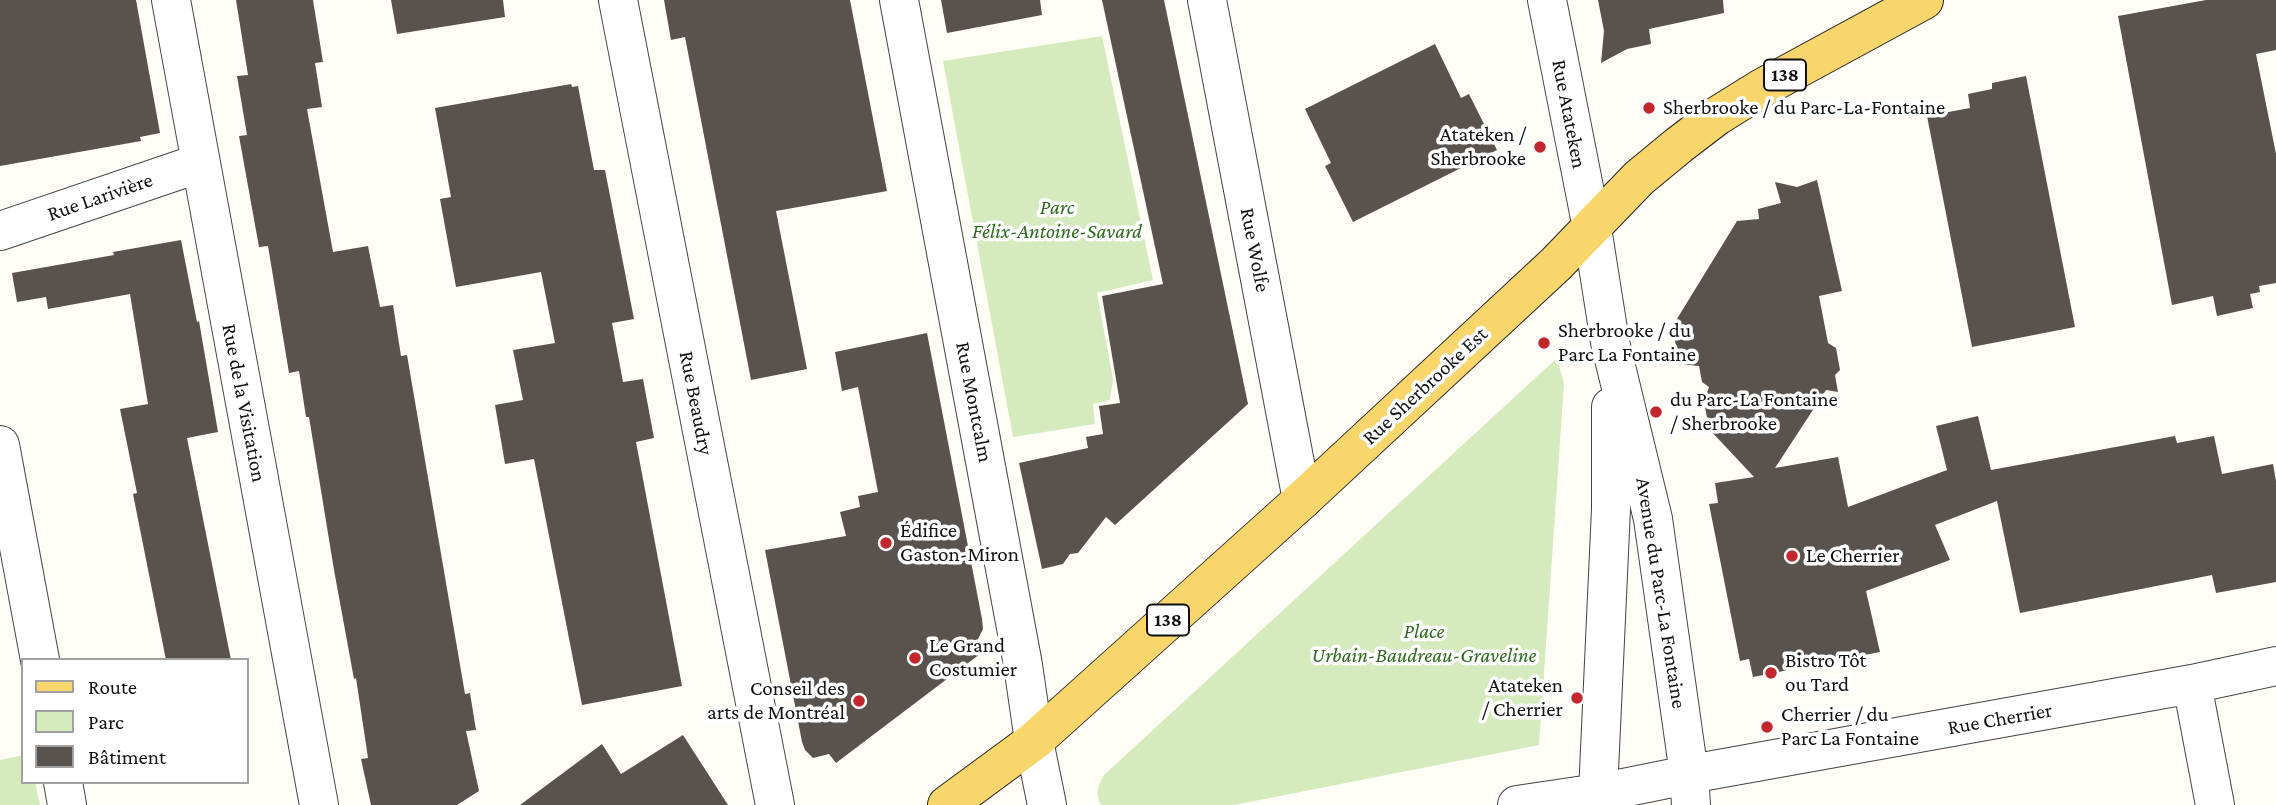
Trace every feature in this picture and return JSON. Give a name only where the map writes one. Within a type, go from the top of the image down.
[{"type":"main road","name":"Rue Sherbrooke Est","points":[[947,805],[1034,741],[1302,500],[1556,264],[1639,178],[1717,116],[1905,4]]},
{"type":"street","name":"Rue de la Visitation","points":[[171,0],[319,805]]},
{"type":"street","name":"Rue Beaudry","points":[[618,0],[775,805]]},
{"type":"street","name":"Rue Montcalm","points":[[899,0],[1047,805]]},
{"type":"street","name":"Rue Wolfe","points":[[1207,0],[1302,500]]},
{"type":"street","name":"Rue Atateken","points":[[1547,0],[1592,228]]},
{"type":"street","name":"Rue Larivière","points":[[0,231],[200,163]]},
{"type":"street","name":"Avenue du Parc-La Fontaine","points":[[1592,228],[1610,342],[1653,519],[1690,790]]},
{"type":"street","name":"Avenue du Parc-La Fontaine","points":[[1599,799],[1611,509],[1610,342]]},
{"type":"street","points":[[0,445],[40,658]]},
{"type":"street","name":"Rue Cherrier","points":[[1517,805],[1690,790],[2276,666]]},
{"type":"street","points":[[2192,684],[2216,805]]},
{"type":"street","points":[[63,784],[67,805]]},
{"type":"green space","name":"Parc Félix-Antoine-Savard","points":[[1102,36],[1153,280],[1097,293],[1113,379],[1110,400],[1093,404],[1095,424],[1013,437],[943,61]]},
{"type":"green space","name":"Place Urbain-Baudreau-Graveline","points":[[1557,358],[1564,384],[1539,745],[1234,805],[1101,805],[1098,790],[1104,775]]},
{"type":"green space","points":[[21,755],[21,784],[35,784],[40,805],[0,805],[0,760]]},
{"type":"building","points":[[0,0],[136,0],[160,133],[140,137],[141,141],[0,166]]},
{"type":"building","points":[[236,0],[313,0],[323,62],[315,63],[322,107],[307,109],[333,252],[368,246],[380,307],[393,305],[401,356],[407,355],[465,694],[470,693],[476,730],[466,731],[479,791],[457,805],[371,805],[361,759],[368,758],[356,678],[354,679],[334,570],[309,417],[306,417],[299,371],[289,373],[268,246],[259,247],[239,136],[247,135],[237,76],[248,75]]},
{"type":"building","points":[[391,0],[503,0],[505,17],[397,34]]},
{"type":"building","points":[[664,0],[850,0],[887,191],[776,211],[807,369],[751,380],[685,37],[671,40]]},
{"type":"building","points":[[941,0],[1040,0],[1042,15],[947,33]]},
{"type":"building","points":[[1102,0],[1164,0],[1248,404],[1115,525],[1106,517],[1078,553],[1070,554],[1063,564],[1042,569],[1019,463],[1088,448],[1086,437],[1103,434],[1099,406],[1120,403],[1102,296],[1163,284]]},
{"type":"building","points":[[1598,0],[1723,0],[1724,13],[1649,29],[1651,44],[1627,49],[1601,63],[1604,31]]},
{"type":"building","points":[[2206,0],[2276,0],[2276,50],[2256,54],[2276,154],[2276,283],[2259,286],[2260,292],[2250,294],[2253,308],[2217,316],[2213,296],[2172,305],[2118,16]]},
{"type":"building","points":[[1435,44],[1461,98],[1469,94],[1497,150],[1353,222],[1325,166],[1331,163],[1305,109]]},
{"type":"building","points":[[2026,76],[2075,327],[1972,347],[1927,116],[1970,108],[1968,94],[1992,89],[1992,83]]},
{"type":"building","points":[[571,84],[572,87],[578,86],[594,170],[605,170],[634,319],[612,323],[623,382],[643,379],[654,438],[636,442],[682,686],[582,705],[534,459],[505,464],[495,405],[523,400],[513,350],[555,343],[541,272],[456,287],[440,199],[451,197],[435,108]]},
{"type":"building","points":[[1817,180],[1842,291],[1819,296],[1828,343],[1836,348],[1840,370],[1835,375],[1838,392],[1826,390],[1775,468],[1838,457],[1848,507],[1947,470],[1936,426],[1978,416],[1991,470],[2175,436],[2177,443],[2214,436],[2222,474],[2273,464],[2276,481],[2276,582],[2216,593],[2212,575],[2020,613],[1997,501],[1935,525],[1950,560],[1866,591],[1880,652],[1753,677],[1749,659],[1740,661],[1709,504],[1718,503],[1715,483],[1754,477],[1709,429],[1704,401],[1709,387],[1702,382],[1699,366],[1680,364],[1672,327],[1737,221],[1759,219],[1758,209],[1781,203],[1775,182],[1797,187]]},
{"type":"building","points":[[181,240],[197,322],[199,321],[218,432],[187,438],[231,658],[166,658],[133,494],[137,493],[120,409],[148,404],[130,294],[48,309],[46,297],[17,302],[12,273],[114,255],[113,252]]},
{"type":"building","name":"Édifice Gaston-Miron","points":[[927,333],[982,619],[983,629],[974,647],[980,654],[836,763],[829,754],[813,758],[802,742],[765,550],[846,536],[840,512],[860,507],[858,496],[878,492],[858,387],[842,391],[835,352]]},
{"type":"building","points":[[683,735],[728,805],[520,805],[602,744],[621,774]]},
{"type":"place","name":"Sherbrooke / du Parc-La-Fontaine","points":[[1649,108]]},
{"type":"place","name":"Atateken / Sherbrooke","points":[[1540,147]]},
{"type":"place","name":"Sherbrooke / du Parc La Fontaine","points":[[1544,343]]},
{"type":"place","name":"du Parc-La Fontaine / Sherbrooke","points":[[1656,412]]},
{"type":"place","name":"Édifice Gaston-Miron","points":[[886,543]]},
{"type":"place","name":"Le Cherrier","points":[[1792,556]]},
{"type":"place","name":"Le Grand Costumier","points":[[915,658]]},
{"type":"place","name":"Bistro Tôt ou Tard","points":[[1771,673]]},
{"type":"place","name":"Atateken / Cherrier","points":[[1577,698]]},
{"type":"place","name":"Conseil des arts de Montréal","points":[[859,701]]},
{"type":"place","name":"Cherrier / du Parc La Fontaine","points":[[1767,727]]}]
